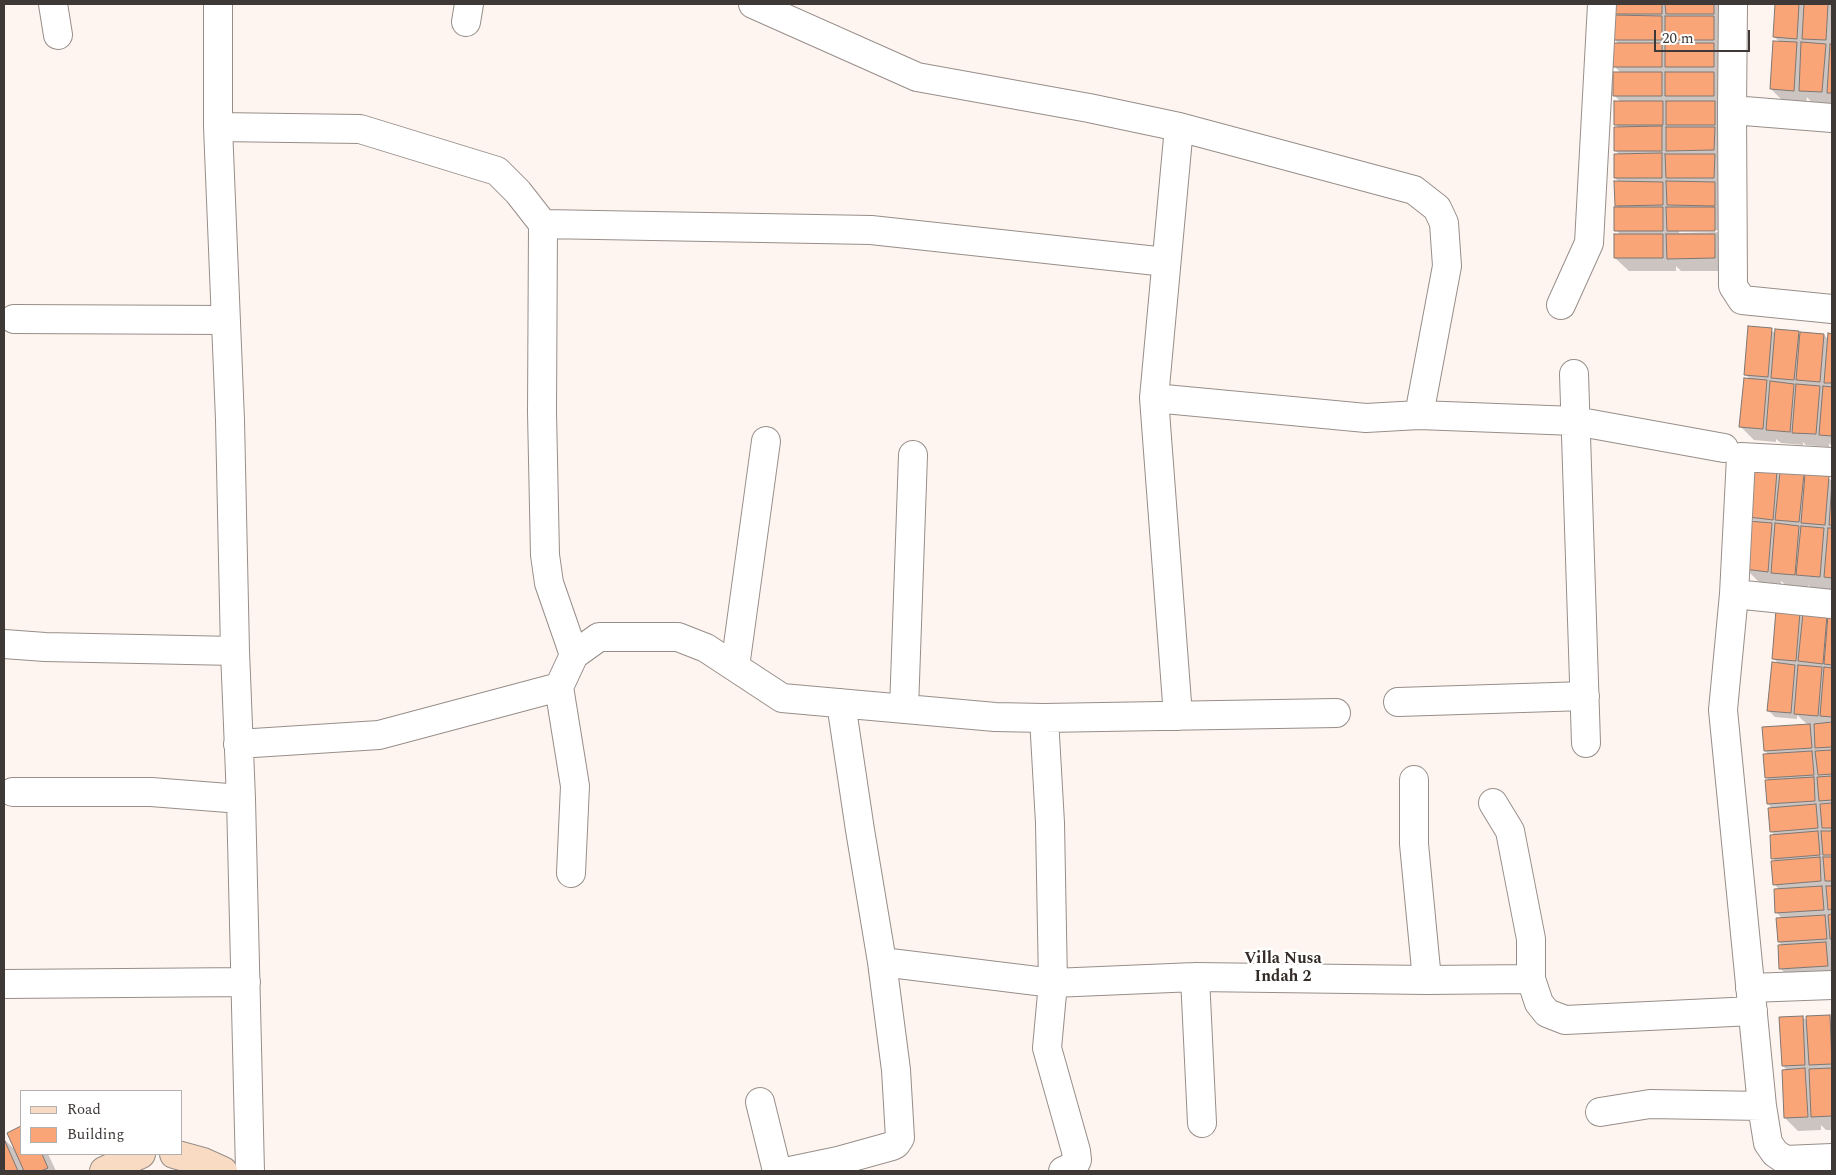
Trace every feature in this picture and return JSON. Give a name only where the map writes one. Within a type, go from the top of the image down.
[{"type":"street","points":[[53,4],[58,36]]},
{"type":"street","points":[[218,4],[218,127],[241,799],[250,1171]]},
{"type":"street","points":[[753,4],[917,77],[1089,108],[1179,127],[1414,190],[1437,208],[1444,224],[1447,266],[1419,415]]},
{"type":"street","points":[[1561,305],[1590,243],[1602,4]]},
{"type":"street","points":[[1733,4],[1733,286],[1742,300],[1832,309]]},
{"type":"street","points":[[1732,110],[1832,118]]},
{"type":"street","points":[[218,127],[360,129],[497,171],[518,192],[542,224],[542,412],[545,556],[549,583],[574,655]]},
{"type":"street","points":[[1178,716],[1154,398],[1179,127]]},
{"type":"street","points":[[542,224],[871,230],[1166,262]]},
{"type":"street","points":[[14,319],[226,320]]},
{"type":"street","points":[[1574,374],[1586,743]]},
{"type":"street","points":[[1154,398],[1366,418],[1419,415],[1575,421],[1732,452],[1832,462]]},
{"type":"street","points":[[735,668],[766,441]]},
{"type":"street","points":[[1732,452],[1734,594],[1723,710],[1762,1106],[1768,1143],[1775,1153],[1785,1160],[1832,1158]]},
{"type":"street","points":[[904,709],[913,455]]},
{"type":"street","points":[[1734,594],[1832,604]]},
{"type":"street","points":[[571,873],[575,786],[559,687],[574,655],[599,637],[678,637],[706,648],[782,698],[995,717],[1044,718],[1336,713]]},
{"type":"street","points":[[4,644],[44,647],[235,651]]},
{"type":"street","points":[[238,744],[379,735],[559,687]]},
{"type":"street","points":[[1398,702],[1585,696]]},
{"type":"street","points":[[790,1171],[839,1166],[892,1146],[900,1138],[896,1070],[882,962],[841,703]]},
{"type":"street","points":[[1044,718],[1050,823],[1053,983],[1046,1048],[1077,1160],[1074,1166],[1063,1171]]},
{"type":"street","points":[[1414,780],[1414,844],[1427,980]]},
{"type":"street","points":[[13,792],[151,792],[241,799]]},
{"type":"street","points":[[1493,803],[1510,831],[1531,939],[1531,979],[1539,1003],[1547,1013],[1565,1020],[1751,999],[1832,985]]},
{"type":"street","points":[[882,962],[1053,983],[1195,977],[1427,980],[1531,979]]},
{"type":"street","points":[[1195,977],[1202,1123]]},
{"type":"street","points":[[4,984],[246,982]]},
{"type":"street","points":[[760,1102],[777,1171]]},
{"type":"street","points":[[1600,1112],[1650,1104],[1762,1106]]},
{"type":"street","points":[[104,1171],[139,1155]]},
{"type":"street","points":[[178,1155],[204,1162],[223,1171]]},
{"type":"building","points":[[1613,4],[1662,4],[1662,14],[1613,14]]},
{"type":"building","points":[[1665,4],[1714,4],[1714,14],[1666,14]]},
{"type":"building","points":[[1775,4],[1799,4],[1797,39],[1773,37]]},
{"type":"building","points":[[1804,4],[1828,4],[1826,40],[1802,39]]},
{"type":"building","points":[[1613,15],[1662,16],[1662,40],[1613,40]]},
{"type":"building","points":[[1665,16],[1714,16],[1714,40],[1665,40]]},
{"type":"building","points":[[1773,41],[1797,42],[1794,91],[1770,89]]},
{"type":"building","points":[[1801,42],[1826,44],[1822,92],[1799,91]]},
{"type":"building","points":[[1613,43],[1662,43],[1662,67],[1613,67]]},
{"type":"building","points":[[1665,43],[1714,43],[1714,67],[1665,67]]},
{"type":"building","points":[[1830,44],[1832,44],[1832,93],[1827,93]]},
{"type":"building","points":[[1613,72],[1662,72],[1662,96],[1613,96]]},
{"type":"building","points":[[1665,72],[1714,72],[1714,96],[1665,96]]},
{"type":"building","points":[[1614,101],[1663,101],[1663,125],[1614,125]]},
{"type":"building","points":[[1666,101],[1715,101],[1715,125],[1666,125]]},
{"type":"building","points":[[1662,126],[1662,151],[1614,151],[1614,127]]},
{"type":"building","points":[[1666,127],[1715,127],[1714,150],[1666,151]]},
{"type":"building","points":[[1662,153],[1662,178],[1614,178],[1614,154]]},
{"type":"building","points":[[1665,154],[1715,154],[1714,178],[1666,178]]},
{"type":"building","points":[[1614,181],[1663,182],[1663,205],[1615,206]]},
{"type":"building","points":[[1666,181],[1715,182],[1715,206],[1667,205]]},
{"type":"building","points":[[1614,207],[1663,207],[1663,231],[1614,231]]},
{"type":"building","points":[[1666,207],[1715,207],[1715,231],[1667,231]]},
{"type":"building","points":[[1614,234],[1663,234],[1663,258],[1614,258]]},
{"type":"building","points":[[1666,234],[1715,234],[1715,258],[1667,259]]},
{"type":"building","points":[[1748,326],[1772,328],[1768,377],[1744,375]]},
{"type":"building","points":[[1775,329],[1799,331],[1794,380],[1771,378]]},
{"type":"building","points":[[1800,332],[1824,334],[1820,382],[1796,380]]},
{"type":"building","points":[[1828,333],[1832,334],[1832,383],[1824,383]]},
{"type":"building","points":[[1744,378],[1767,380],[1763,429],[1739,427]]},
{"type":"building","points":[[1770,381],[1794,384],[1790,432],[1766,430]]},
{"type":"building","points":[[1796,384],[1820,386],[1816,434],[1792,433]]},
{"type":"building","points":[[1823,386],[1832,387],[1832,436],[1819,435]]},
{"type":"building","points":[[1753,469],[1777,471],[1773,520],[1749,517]]},
{"type":"building","points":[[1780,472],[1804,474],[1799,522],[1775,520]]},
{"type":"building","points":[[1805,474],[1829,476],[1825,525],[1801,523]]},
{"type":"building","points":[[1832,482],[1832,525],[1829,525]]},
{"type":"building","points":[[1748,521],[1772,523],[1768,572],[1744,569]]},
{"type":"building","points":[[1775,523],[1799,526],[1795,575],[1771,573]]},
{"type":"building","points":[[1801,526],[1824,528],[1820,577],[1796,575]]},
{"type":"building","points":[[1828,528],[1832,528],[1832,578],[1824,577]]},
{"type":"building","points":[[1776,610],[1800,612],[1796,661],[1772,659]]},
{"type":"building","points":[[1803,613],[1827,615],[1823,664],[1798,661]]},
{"type":"building","points":[[1828,615],[1832,616],[1832,665],[1824,664]]},
{"type":"building","points":[[1772,662],[1795,665],[1791,713],[1767,711]]},
{"type":"building","points":[[1798,665],[1822,667],[1818,716],[1794,714]]},
{"type":"building","points":[[1824,667],[1832,668],[1832,717],[1820,716]]},
{"type":"building","points":[[1832,722],[1832,747],[1815,748],[1814,724]]},
{"type":"building","points":[[1810,724],[1812,748],[1764,751],[1762,727]]},
{"type":"building","points":[[1832,750],[1832,774],[1818,775],[1815,751]]},
{"type":"building","points":[[1812,751],[1814,775],[1765,778],[1763,754]]},
{"type":"building","points":[[1832,776],[1832,800],[1819,801],[1817,777]]},
{"type":"building","points":[[1814,777],[1815,801],[1767,804],[1765,780]]},
{"type":"building","points":[[1832,803],[1832,828],[1822,828],[1820,804]]},
{"type":"building","points":[[1816,804],[1818,828],[1770,832],[1768,808]]},
{"type":"building","points":[[1818,831],[1820,855],[1771,859],[1770,835]]},
{"type":"building","points":[[1821,831],[1832,831],[1832,855],[1823,855]]},
{"type":"building","points":[[1820,857],[1821,881],[1773,885],[1771,861]]},
{"type":"building","points":[[1823,857],[1832,857],[1832,881],[1825,881]]},
{"type":"building","points":[[1822,886],[1824,910],[1775,913],[1774,889]]},
{"type":"building","points":[[1826,886],[1832,886],[1832,909],[1828,910]]},
{"type":"building","points":[[1832,914],[1832,939],[1830,939],[1828,915]]},
{"type":"building","points":[[1825,915],[1827,939],[1778,942],[1776,918]]},
{"type":"building","points":[[1826,942],[1828,966],[1779,969],[1778,945]]},
{"type":"building","points":[[1830,1015],[1832,1064],[1809,1065],[1806,1016]]},
{"type":"building","points":[[1803,1016],[1805,1065],[1782,1066],[1779,1017]]},
{"type":"building","points":[[1805,1068],[1808,1117],[1784,1118],[1782,1070]]},
{"type":"building","points":[[1832,1068],[1832,1116],[1811,1117],[1809,1069]]},
{"type":"building","points":[[20,1126],[20,1155],[42,1155],[48,1168],[41,1171],[24,1171],[7,1133]]},
{"type":"building","points":[[4,1139],[18,1171],[4,1171]]},
{"type":"district","name":"Villa Nusa Indah 2","points":[[1283,969]]}]
